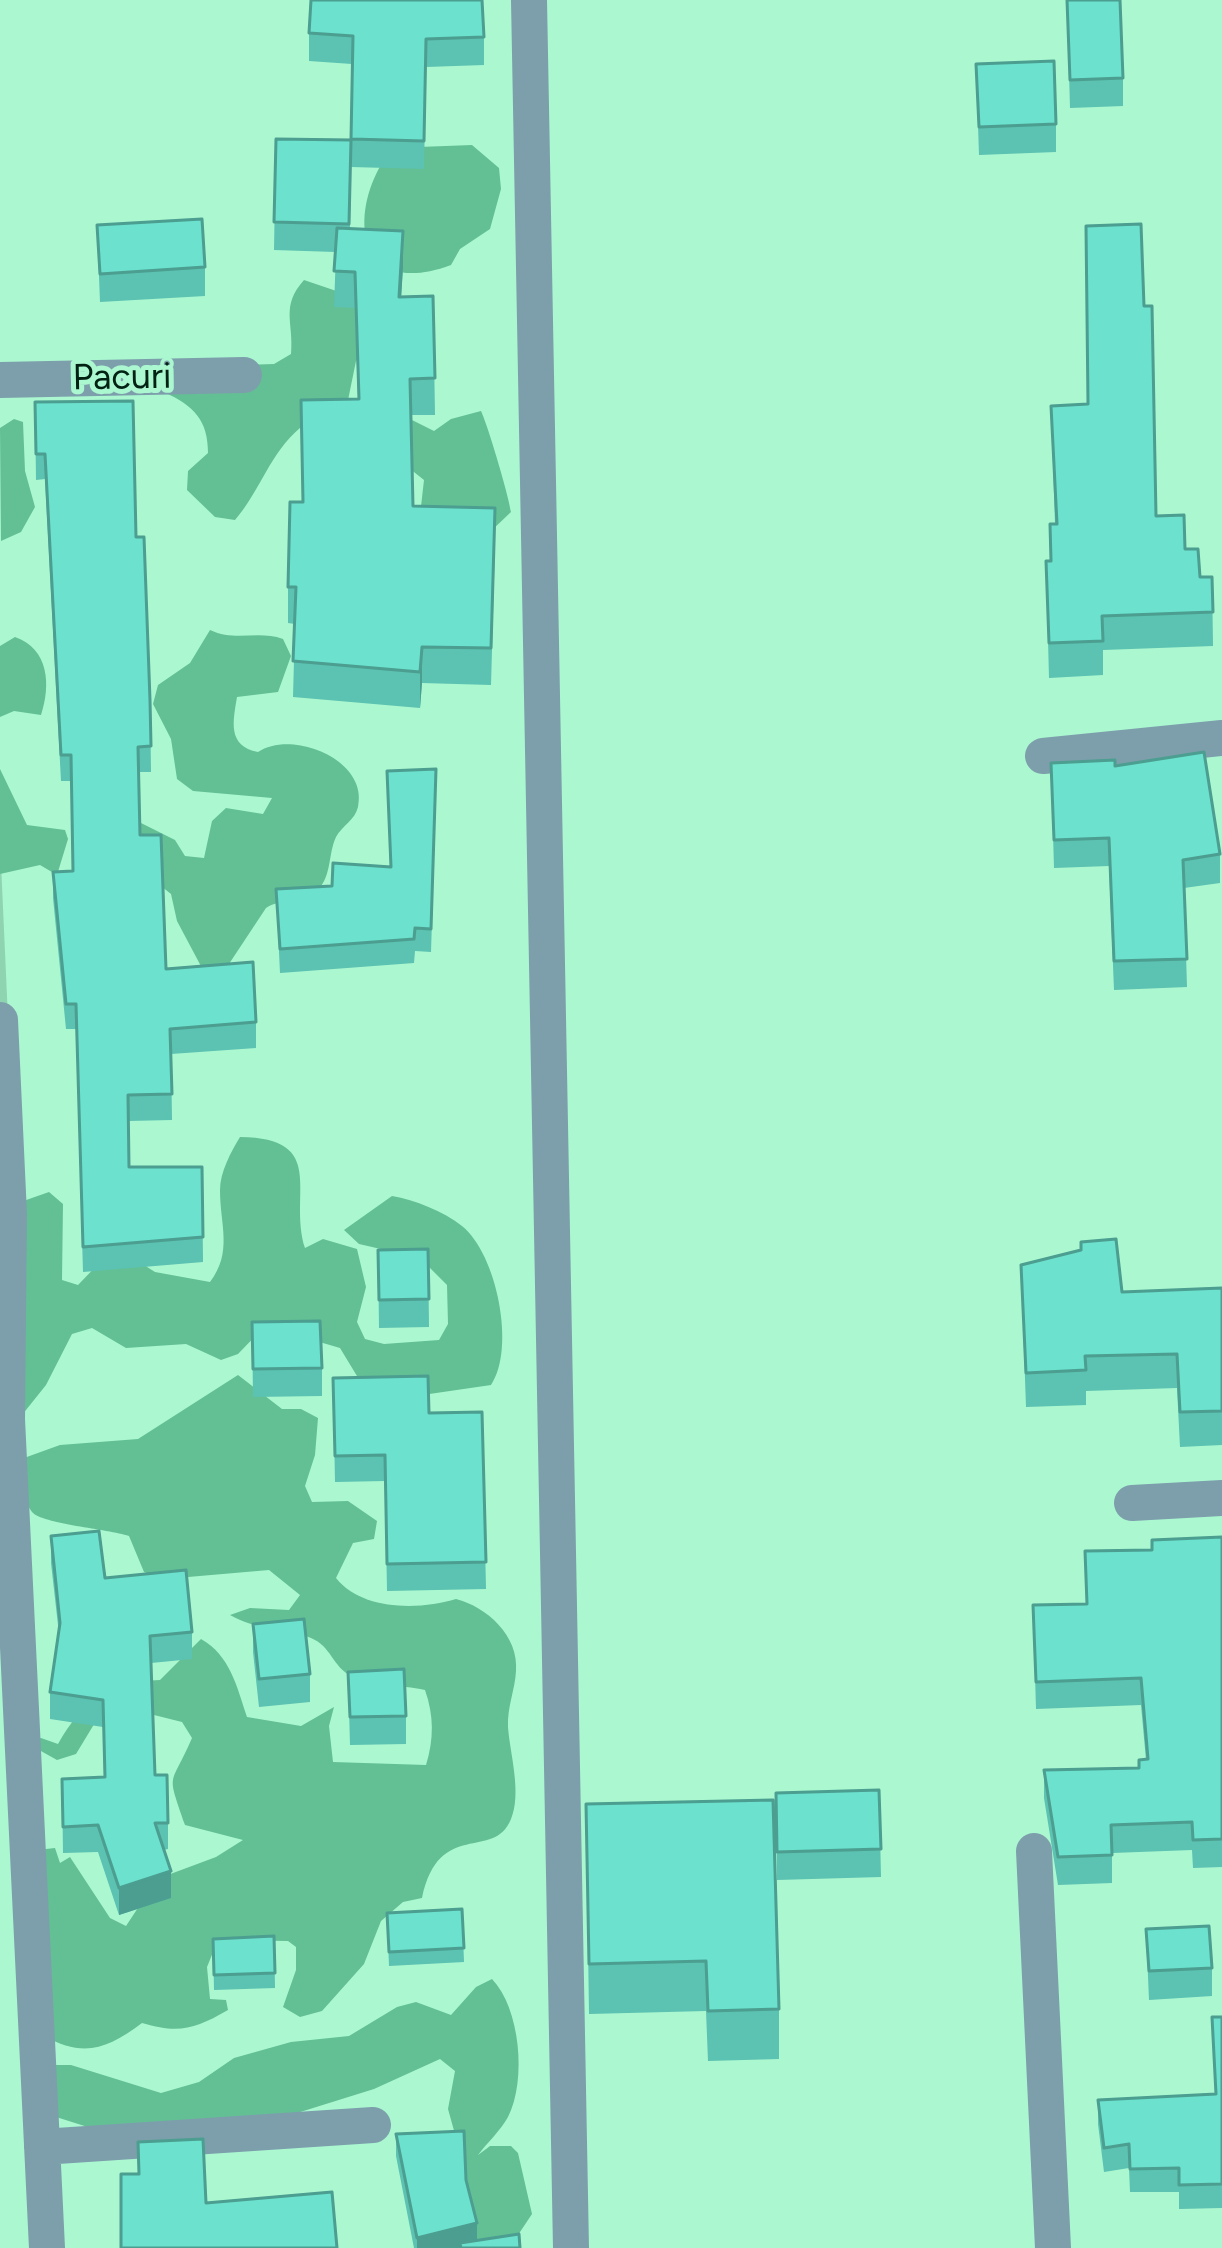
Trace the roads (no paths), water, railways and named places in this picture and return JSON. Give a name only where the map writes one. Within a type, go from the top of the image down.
[{"type":"street","points":[[529,0],[571,2248]]},
{"type":"street","name":"Pacuri","points":[[0,380],[244,375]]},
{"type":"street","points":[[1043,756],[1222,738]]},
{"type":"street","points":[[0,1020],[9,1215],[4,1419],[47,2248]]},
{"type":"street","points":[[1132,1503],[1222,1498]]},
{"type":"street","points":[[1034,1851],[1053,2248]]},
{"type":"street","points":[[42,2147],[373,2126]]}]
